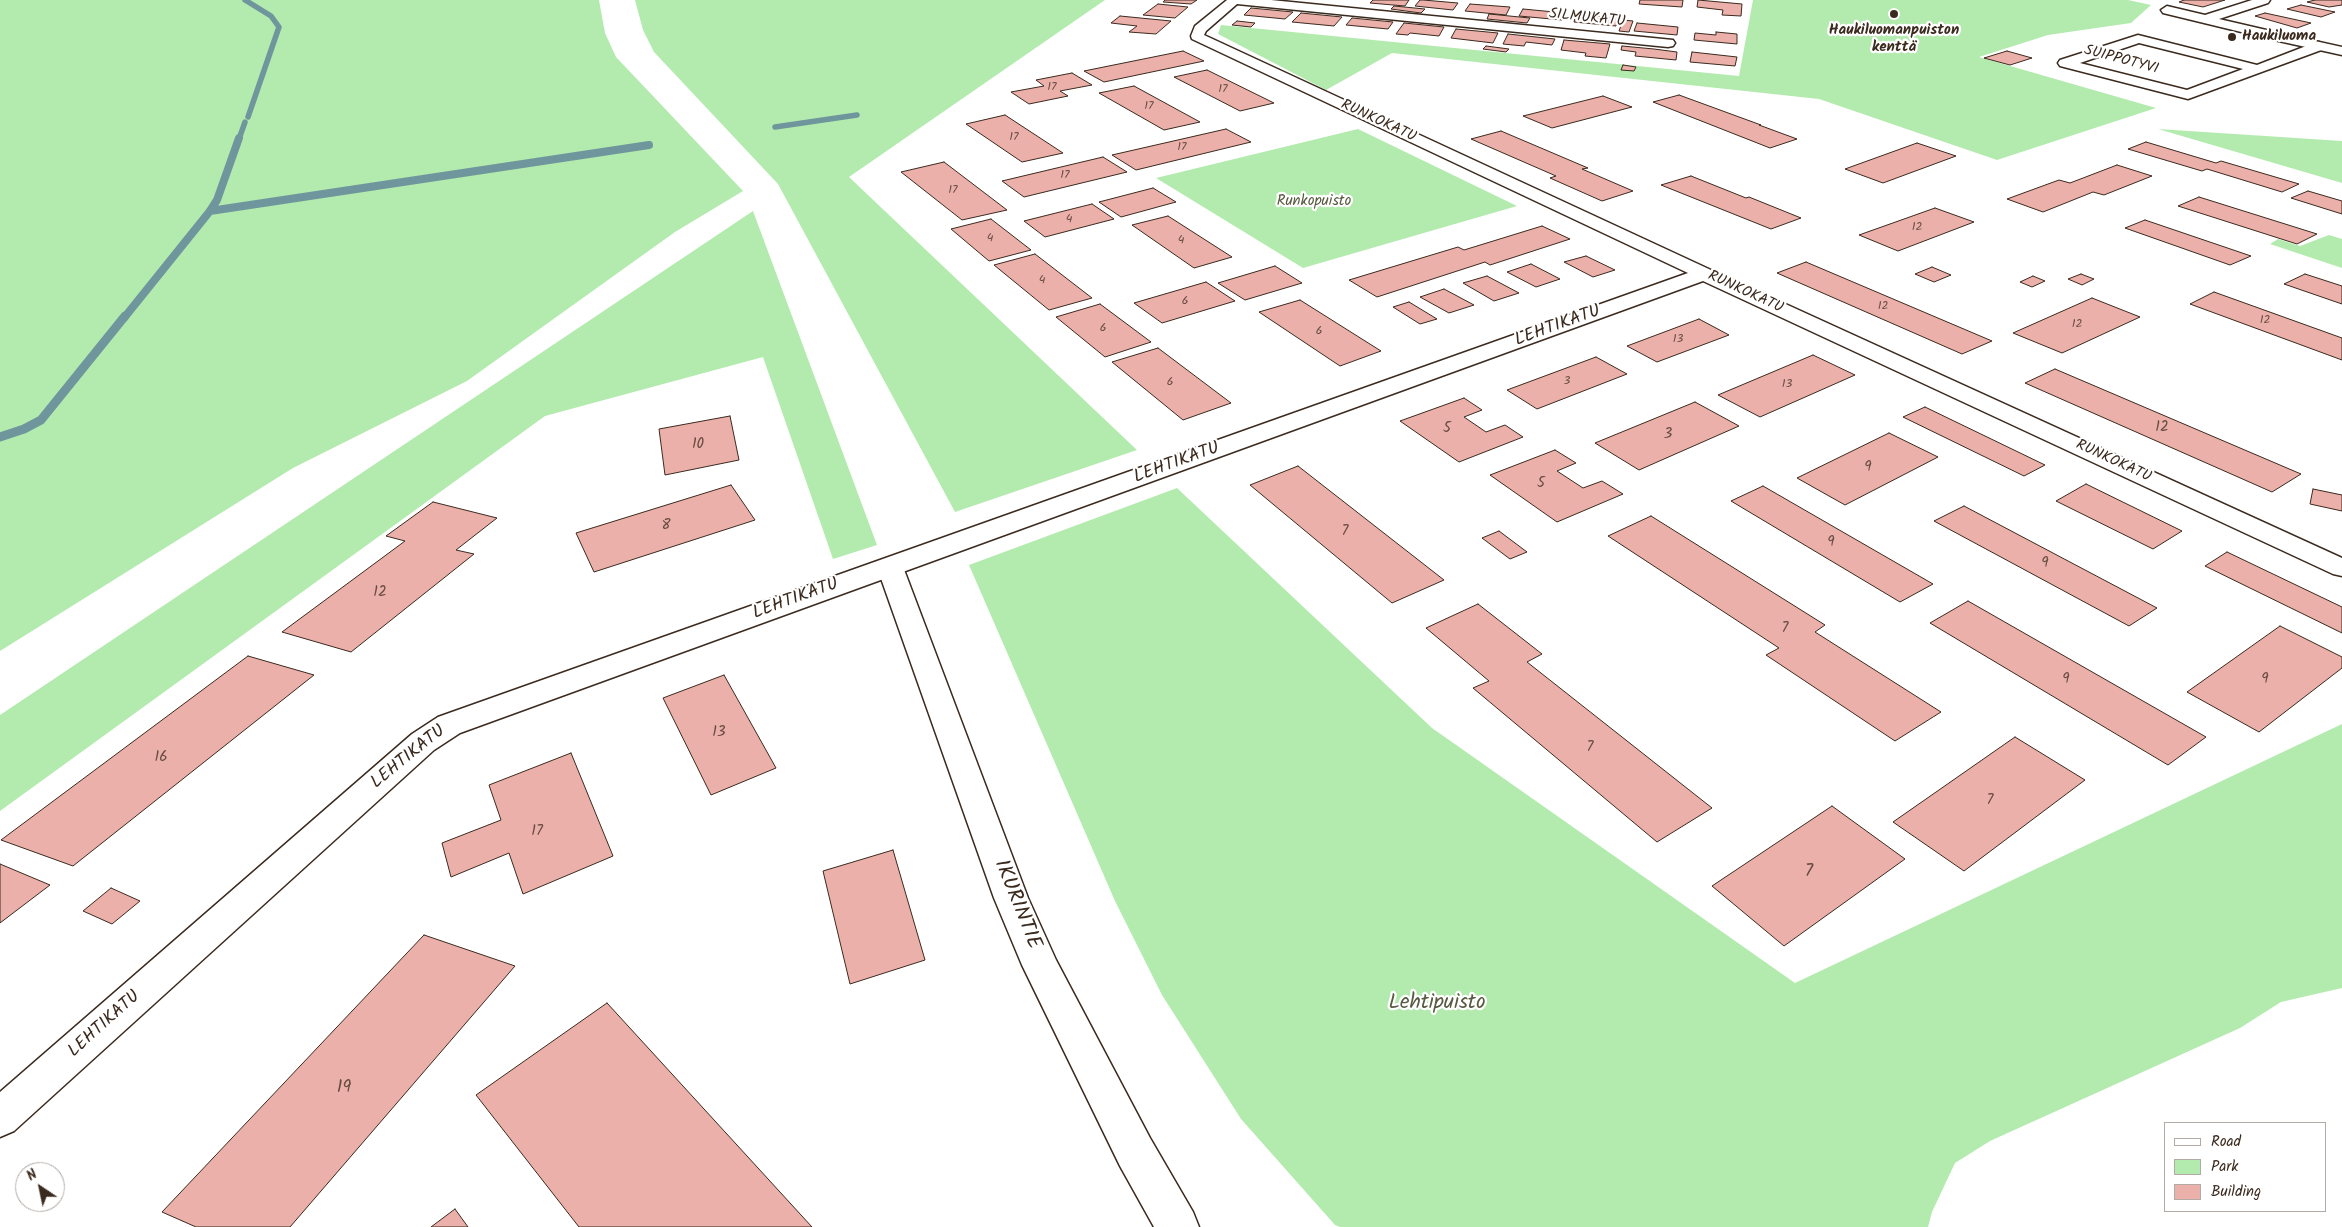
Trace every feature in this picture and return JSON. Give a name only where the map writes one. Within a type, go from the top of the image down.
[{"type":"street","name":"SILMUKATU","points":[[1234,0],[1668,43]]},
{"type":"street","name":"RUNKOKATU","points":[[1234,0],[1200,29],[1197,36],[1217,48],[2342,568]]},
{"type":"street","points":[[2205,19],[2264,0]]},
{"type":"street","points":[[2167,10],[2342,51]]},
{"type":"street","name":"SUIPPOTYVI","points":[[2138,39],[2258,69],[2188,95],[2065,62],[2138,39]]},
{"type":"street","points":[[2258,69],[2318,46]]},
{"type":"street","name":"LEHTIKATU","points":[[0,1118],[434,734],[471,716],[1704,274]]},
{"type":"street","name":"IKURINTIE","points":[[890,566],[1011,898],[1040,965],[1134,1152],[1178,1227]]},
{"type":"green space","points":[[0,0],[599,0],[605,33],[616,57],[743,191],[675,232],[467,381],[293,468],[0,651]]},
{"type":"green space","points":[[635,0],[1105,0],[849,177],[1137,450],[955,512],[778,184],[654,52],[643,30]]},
{"type":"green space","points":[[1753,0],[2128,0],[2151,5],[2131,23],[2048,35],[1979,57],[2156,108],[1997,160],[1819,99],[1392,53],[1326,90],[1218,34],[1221,25],[1739,76]]},
{"type":"green space","name":"Runkopuisto","points":[[1358,129],[1517,206],[1303,268],[1156,178]]},
{"type":"green space","points":[[2158,129],[2342,141],[2342,183]]},
{"type":"green space","points":[[753,211],[877,545],[833,559],[763,357],[545,416],[0,811],[0,715]]},
{"type":"green space","points":[[2329,235],[2342,239],[2342,268],[2270,244],[2278,239],[2300,246]]},
{"type":"green space","name":"Lehtipuisto","points":[[1177,488],[1432,728],[1795,983],[2342,724],[2342,988],[2281,1002],[2240,1028],[1990,1141],[1955,1163],[1932,1212],[1928,1227],[1340,1227],[1335,1225],[1241,1119],[1162,995],[1115,901],[969,565]]},
{"type":"building","points":[[1165,0],[1197,0],[1191,4],[1163,2]]},
{"type":"building","points":[[1373,0],[1409,0],[1405,6],[1370,3]]},
{"type":"building","points":[[1420,0],[1458,3],[1453,10],[1415,6]]},
{"type":"building","points":[[1640,0],[1683,0],[1682,7],[1639,4]]},
{"type":"building","points":[[1698,0],[1742,4],[1741,16],[1722,15],[1723,10],[1697,7]]},
{"type":"building","points":[[2184,0],[2225,0],[2203,7],[2179,2]]},
{"type":"building","points":[[2315,0],[2342,0],[2342,5],[2329,7],[2307,2]]},
{"type":"building","points":[[1158,4],[1188,7],[1175,18],[1143,15]]},
{"type":"building","points":[[1470,4],[1510,7],[1506,15],[1465,11]]},
{"type":"building","points":[[2301,5],[2335,12],[2321,17],[2287,9]]},
{"type":"building","points":[[1394,6],[1425,9],[1421,13],[1391,9]]},
{"type":"building","points":[[1251,8],[1293,12],[1285,19],[1244,15]]},
{"type":"building","points":[[1523,9],[1565,13],[1562,20],[1519,16]]},
{"type":"building","points":[[1301,13],[1342,17],[1334,26],[1292,22]]},
{"type":"building","points":[[2265,13],[2311,23],[2297,28],[2255,16]]},
{"type":"building","points":[[1489,14],[1530,18],[1527,23],[1487,19]]},
{"type":"building","points":[[1576,14],[1618,18],[1616,26],[1574,22]]},
{"type":"building","points":[[1120,16],[1171,21],[1156,34],[1129,32],[1137,26],[1111,23]]},
{"type":"building","points":[[1352,18],[1393,22],[1388,29],[1346,25]]},
{"type":"building","points":[[1623,20],[1633,21],[1629,32],[1619,31]]},
{"type":"building","points":[[1237,21],[1255,23],[1251,27],[1232,25]]},
{"type":"building","points":[[1404,23],[1444,27],[1439,36],[1410,33],[1408,35],[1396,34]]},
{"type":"building","points":[[1637,23],[1678,27],[1677,35],[1634,31]]},
{"type":"building","points":[[1456,29],[1498,33],[1493,43],[1451,38]]},
{"type":"building","points":[[1716,32],[1737,34],[1737,44],[1694,40],[1695,33],[1716,35]]},
{"type":"building","points":[[1508,34],[1555,39],[1552,45],[1526,42],[1524,46],[1503,44]]},
{"type":"building","points":[[1564,40],[1610,44],[1606,58],[1585,56],[1586,53],[1561,50]]},
{"type":"building","points":[[1486,46],[1509,49],[1506,52],[1483,49]]},
{"type":"building","points":[[1622,46],[1677,52],[1676,60],[1635,56],[1636,52],[1621,50]]},
{"type":"building","points":[[1183,51],[1204,61],[1104,82],[1084,71]]},
{"type":"building","points":[[2007,51],[2032,58],[2010,65],[1984,58]]},
{"type":"building","points":[[1692,52],[1737,57],[1735,66],[1690,62]]},
{"type":"building","points":[[1623,65],[1636,67],[1634,71],[1621,70]]},
{"type":"building","points":[[1207,70],[1274,103],[1240,111],[1174,77]]},
{"type":"building","points":[[1072,73],[1092,85],[1060,91],[1068,96],[1029,104],[1011,92],[1044,86],[1036,80]]},
{"type":"building","points":[[1134,86],[1200,122],[1164,130],[1099,93]]},
{"type":"building","points":[[1679,95],[1797,139],[1770,148],[1653,102]]},
{"type":"building","points":[[1603,96],[1632,107],[1552,128],[1523,116]]},
{"type":"building","points":[[1005,115],[1063,153],[1022,162],[966,124]]},
{"type":"building","points":[[1226,129],[1251,142],[1136,170],[1112,155]]},
{"type":"building","points":[[1501,131],[1588,168],[1582,169],[1633,191],[1602,201],[1550,178],[1556,176],[1471,139]]},
{"type":"building","points":[[2146,142],[2216,163],[2221,161],[2299,184],[2282,192],[2207,169],[2202,171],[2128,149]]},
{"type":"building","points":[[1917,143],[1956,156],[1883,183],[1845,169]]},
{"type":"building","points":[[1103,157],[1127,172],[1024,197],[1002,181]]},
{"type":"building","points":[[944,162],[1007,210],[962,220],[901,172]]},
{"type":"building","points":[[2117,165],[2152,176],[2104,195],[2093,192],[2043,212],[2007,199],[2059,180],[2070,183]]},
{"type":"building","points":[[1691,176],[1801,218],[1771,229],[1661,185]]},
{"type":"building","points":[[1153,188],[1176,202],[1121,217],[1099,202]]},
{"type":"building","points":[[2308,191],[2342,201],[2342,214],[2291,198]]},
{"type":"building","points":[[2199,197],[2317,234],[2297,244],[2178,206]]},
{"type":"building","points":[[1092,204],[1114,219],[1045,237],[1024,221]]},
{"type":"building","points":[[1935,208],[1974,222],[1898,251],[1859,235]]},
{"type":"building","points":[[1168,216],[1232,257],[1194,268],[1132,225]]},
{"type":"building","points":[[991,219],[1031,250],[989,261],[951,229]]},
{"type":"building","points":[[2145,220],[2251,256],[2230,265],[2125,228]]},
{"type":"building","points":[[1542,226],[1570,239],[1490,265],[1485,262],[1377,297],[1349,280],[1458,247],[1464,250]]},
{"type":"building","points":[[1035,254],[1092,298],[1049,310],[994,265]]},
{"type":"building","points":[[1586,256],[1615,270],[1593,277],[1564,262]]},
{"type":"building","points":[[1806,262],[1992,341],[1962,354],[1777,273]]},
{"type":"building","points":[[1531,264],[1560,279],[1536,287],[1507,272]]},
{"type":"building","points":[[1275,266],[1302,283],[1245,300],[1218,283]]},
{"type":"building","points":[[1932,267],[1951,275],[1934,282],[1915,274]]},
{"type":"building","points":[[2081,274],[2094,279],[2082,285],[2068,279]]},
{"type":"building","points":[[2305,274],[2342,286],[2342,304],[2284,284]]},
{"type":"building","points":[[1487,276],[1519,293],[1494,301],[1463,283]]},
{"type":"building","points":[[2033,276],[2045,281],[2032,287],[2020,282]]},
{"type":"building","points":[[1206,282],[1235,301],[1162,323],[1134,303]]},
{"type":"building","points":[[1444,289],[1474,305],[1449,313],[1420,297]]},
{"type":"building","points":[[2214,292],[2342,338],[2342,360],[2190,304]]},
{"type":"building","points":[[2092,298],[2140,317],[2062,353],[2013,333]]},
{"type":"building","points":[[1300,300],[1381,351],[1340,366],[1259,312]]},
{"type":"building","points":[[1409,302],[1437,319],[1420,324],[1393,307]]},
{"type":"building","points":[[1100,304],[1151,342],[1105,357],[1056,317]]},
{"type":"building","points":[[1699,319],[1729,335],[1657,362],[1627,346]]},
{"type":"building","points":[[1158,348],[1231,403],[1183,420],[1112,362]]},
{"type":"building","points":[[1813,355],[1855,375],[1760,417],[1718,395]]},
{"type":"building","points":[[1596,357],[1627,374],[1537,409],[1507,390]]},
{"type":"building","points":[[2055,369],[2301,474],[2272,492],[2025,383]]},
{"type":"building","points":[[1464,398],[1482,410],[1464,417],[1486,432],[1505,425],[1523,437],[1459,462],[1400,421]]},
{"type":"building","points":[[1695,402],[1739,426],[1639,470],[1595,443]]},
{"type":"building","points":[[1925,407],[2045,465],[2024,476],[1903,417]]},
{"type":"building","points":[[730,416],[739,460],[665,475],[659,429]]},
{"type":"building","points":[[1889,433],[1938,457],[1845,505],[1797,478]]},
{"type":"building","points":[[1555,450],[1576,463],[1557,471],[1583,488],[1602,481],[1623,494],[1557,522],[1490,475]]},
{"type":"building","points":[[1298,466],[1444,580],[1392,603],[1250,485]]},
{"type":"building","points":[[2086,484],[2182,531],[2153,549],[2056,501]]},
{"type":"building","points":[[731,485],[755,520],[594,572],[576,533]]},
{"type":"building","points":[[1763,486],[1933,584],[1900,602],[1731,501]]},
{"type":"building","points":[[2313,489],[2342,495],[2342,511],[2310,504]]},
{"type":"building","points":[[433,502],[497,518],[456,550],[474,554],[351,652],[282,632],[405,541],[386,536]]},
{"type":"building","points":[[1964,506],[2157,608],[2129,626],[1934,521]]},
{"type":"building","points":[[1651,516],[1825,625],[1815,632],[1941,712],[1895,741],[1766,655],[1779,648],[1608,536]]},
{"type":"building","points":[[1499,531],[1527,552],[1510,559],[1482,538]]},
{"type":"building","points":[[2227,552],[2342,607],[2342,633],[2205,566]]},
{"type":"building","points":[[1968,601],[2206,737],[2168,765],[1930,623]]},
{"type":"building","points":[[1478,604],[1542,654],[1527,662],[1712,808],[1657,842],[1473,688],[1489,681],[1426,628]]},
{"type":"building","points":[[2280,626],[2342,657],[2342,668],[2259,732],[2187,692]]},
{"type":"building","points":[[248,656],[314,675],[73,866],[1,840]]},
{"type":"building","points":[[724,675],[776,768],[711,795],[663,698]]},
{"type":"building","points":[[2015,737],[2085,780],[1964,871],[1893,822]]},
{"type":"building","points":[[571,753],[613,856],[523,894],[509,853],[451,877],[442,843],[501,820],[489,785]]},
{"type":"building","points":[[1832,806],[1905,859],[1784,946],[1712,886]]},
{"type":"building","points":[[893,850],[925,960],[850,984],[823,871]]},
{"type":"building","points":[[0,864],[50,885],[0,923]]},
{"type":"building","points":[[111,888],[140,901],[112,924],[83,911]]},
{"type":"building","points":[[424,935],[515,966],[290,1227],[196,1227],[162,1212]]},
{"type":"building","points":[[607,1003],[812,1227],[579,1227],[476,1095]]},
{"type":"building","points":[[455,1209],[468,1227],[431,1227]]},
{"type":"waterway","points":[[245,0],[271,16],[279,27],[248,117]]},
{"type":"waterway","points":[[775,127],[857,115]]},
{"type":"waterway","points":[[239,139],[245,122]]},
{"type":"waterway","points":[[210,211],[217,200],[239,138]]},
{"type":"waterway","points":[[210,211],[649,145]]},
{"type":"waterway","points":[[124,318],[210,211]]},
{"type":"waterway","points":[[0,437],[24,429],[41,420],[125,316]]},
{"type":"place","name":"Haukiluomanpuiston kenttä","points":[[1894,14]]},
{"type":"place","name":"Haukiluoma","points":[[2232,37]]}]
